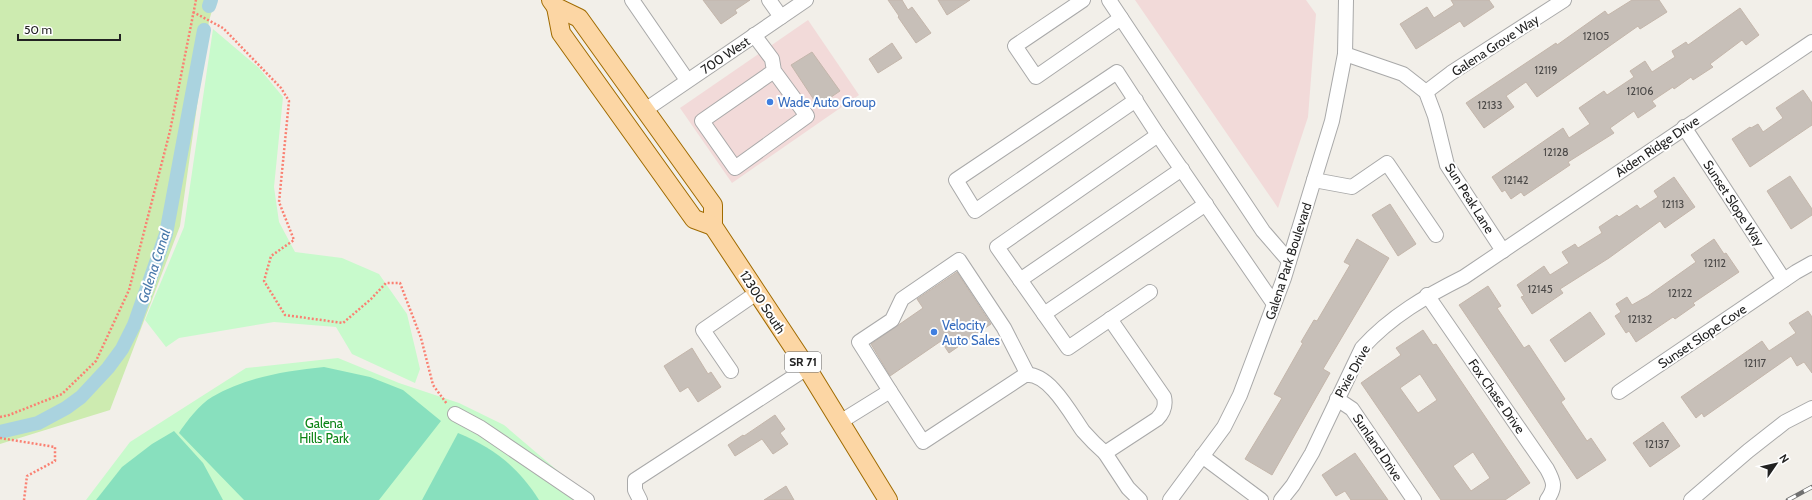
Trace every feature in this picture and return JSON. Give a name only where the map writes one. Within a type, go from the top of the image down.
[{"type":"main road","points":[[554,4],[579,18],[714,205],[714,226],[694,219],[561,33],[554,4]]},
{"type":"main road","name":"12300 South","points":[[714,226],[807,368],[888,500]]},
{"type":"street","points":[[632,0],[687,80]]},
{"type":"street","points":[[769,0],[781,17]]},
{"type":"street","name":"700 West","points":[[645,110],[806,0]]},
{"type":"street","points":[[1082,0],[1015,46],[1036,77],[1122,18]]},
{"type":"street","points":[[1109,0],[1263,231],[1289,261]]},
{"type":"street","name":"Galena Park Boulevard","points":[[1170,500],[1224,426],[1240,395],[1274,304],[1289,261],[1332,120],[1345,54],[1346,0]]},
{"type":"street","name":"Galena Grove Way","points":[[1426,92],[1451,73],[1564,0]]},
{"type":"street","points":[[754,35],[772,59],[774,71],[807,116],[735,168],[702,121],[774,71]]},
{"type":"street","name":"Aiden Ridge Drive","points":[[1503,251],[1684,127],[1812,42]]},
{"type":"street","points":[[1345,54],[1403,74],[1426,92]]},
{"type":"street","points":[[1136,100],[975,210],[956,180],[1117,72],[1136,100],[1158,136],[1274,304]]},
{"type":"street","name":"Sun Peak Lane","points":[[1426,92],[1435,116],[1447,166],[1503,251]]},
{"type":"street","name":"Sunset Slope Way","points":[[1684,127],[1784,280]]},
{"type":"street","points":[[1150,292],[1068,348],[997,247],[1158,136]]},
{"type":"street","points":[[1314,180],[1352,187],[1387,163],[1436,235]]},
{"type":"street","points":[[1020,280],[1182,169]]},
{"type":"street","points":[[1044,314],[1206,204]]},
{"type":"street","name":"Pixie Drive","points":[[1281,500],[1293,485],[1312,453],[1362,348],[1391,320],[1427,295],[1464,277],[1503,251]]},
{"type":"street","points":[[1028,375],[1004,328],[960,260],[902,299],[892,320],[859,342],[923,442],[1025,375],[1038,377],[1052,388],[1093,442],[1105,453],[1128,488],[1140,500]]},
{"type":"street","name":"Sunset Slope Cove","points":[[1619,392],[1784,280],[1812,263]]},
{"type":"street","points":[[731,371],[703,330],[758,292]]},
{"type":"street","name":"Fox Chase Drive","points":[[1427,295],[1547,469],[1552,480],[1553,490],[1547,500]]},
{"type":"street","points":[[1105,453],[1157,419],[1162,414],[1166,404],[1164,397],[1110,319]]},
{"type":"street","points":[[640,500],[635,490],[635,480],[807,368]]},
{"type":"street","points":[[840,422],[890,391]]},
{"type":"street","name":"Sunland Drive","points":[[1337,399],[1352,409],[1414,500]]},
{"type":"street","points":[[1691,500],[1748,451],[1785,422],[1812,408]]},
{"type":"street","points":[[455,414],[481,428],[587,500]]},
{"type":"street","points":[[1202,456],[1261,500]]},
{"type":"path","points":[[0,417],[9,415],[62,394],[96,361],[129,290],[170,131],[196,0]]},
{"type":"path","points":[[193,12],[223,28],[281,88],[289,101],[279,202],[294,240],[271,256],[264,281],[285,315],[343,323],[371,299],[386,283],[400,283],[421,338],[433,385],[455,414]]},
{"type":"path","points":[[0,438],[55,447],[55,461],[27,476],[24,500]]},
{"type":"shaded area","points":[[1135,0],[1306,0],[1316,14],[1308,117],[1278,208]]},
{"type":"shaded area","name":"Wade Auto Group","points":[[808,20],[859,95],[732,183],[680,108]]},
{"type":"green space","points":[[0,0],[215,0],[209,21],[180,226],[110,410],[0,444]]},
{"type":"green space","points":[[213,29],[259,68],[283,97],[274,187],[279,222],[295,252],[342,258],[379,274],[407,314],[420,369],[415,383],[352,354],[336,327],[274,322],[179,338],[166,347],[145,320],[184,227]]},
{"type":"green space","name":"Galena Hills Park","points":[[338,358],[399,383],[459,403],[504,425],[592,500],[86,500],[130,442],[246,368]]},
{"type":"green space","points":[[324,367],[370,377],[403,390],[441,421],[379,500],[244,500],[179,433],[189,419],[207,400],[238,384],[281,373]]},
{"type":"green space","points":[[174,431],[203,463],[223,500],[96,500],[122,467],[152,444]]},
{"type":"green space","points":[[458,433],[483,445],[514,468],[539,500],[422,500]]},
{"type":"building","points":[[703,0],[750,0],[735,10],[737,13],[721,24]]},
{"type":"building","points":[[888,0],[902,0],[908,10],[912,7],[931,33],[916,43]]},
{"type":"building","points":[[938,0],[970,0],[947,15]]},
{"type":"building","points":[[1451,0],[1489,0],[1494,7],[1464,27],[1460,21],[1416,49],[1400,24],[1427,7],[1434,18],[1454,5]]},
{"type":"building","points":[[1632,0],[1659,0],[1667,12],[1640,29],[1638,26],[1537,97],[1526,82],[1506,96],[1514,107],[1484,128],[1466,103],[1556,43],[1557,45],[1605,11],[1608,15]]},
{"type":"building","points":[[1740,8],[1759,35],[1746,45],[1742,40],[1710,64],[1713,67],[1693,80],[1691,77],[1674,89],[1673,87],[1652,101],[1656,106],[1638,118],[1634,111],[1610,128],[1614,133],[1568,162],[1570,165],[1524,196],[1521,192],[1511,199],[1505,190],[1502,192],[1492,177],[1563,128],[1569,138],[1590,124],[1579,108],[1604,91],[1607,95],[1634,77],[1630,71],[1645,61],[1652,72],[1675,57],[1672,51],[1686,42],[1688,45]]},
{"type":"building","points":[[892,43],[902,58],[878,73],[869,59]]},
{"type":"building","name":"Wade Auto Group","points":[[812,52],[840,91],[818,106],[791,65]]},
{"type":"building","points":[[1803,90],[1812,103],[1812,125],[1750,167],[1732,139],[1750,127],[1751,128],[1758,124],[1763,132],[1783,118],[1776,108]]},
{"type":"building","points":[[1790,176],[1812,209],[1812,215],[1791,229],[1767,191]]},
{"type":"building","points":[[1674,177],[1695,207],[1665,228],[1660,221],[1609,258],[1560,289],[1563,293],[1532,314],[1521,297],[1524,296],[1517,285],[1544,266],[1550,275],[1569,263],[1562,252],[1575,244],[1578,248],[1602,233],[1599,227],[1617,215],[1619,217],[1637,205],[1640,209],[1658,197],[1654,191]]},
{"type":"building","points":[[1390,204],[1416,244],[1398,256],[1372,215]]},
{"type":"building","points":[[1357,239],[1389,258],[1323,369],[1330,373],[1272,475],[1245,459],[1282,398],[1274,394],[1303,343],[1301,342],[1314,320],[1317,321],[1350,265],[1344,262]]},
{"type":"building","points":[[1714,239],[1739,272],[1693,303],[1695,305],[1675,319],[1673,317],[1636,342],[1629,331],[1626,333],[1615,316],[1621,312],[1616,304],[1627,297],[1632,305],[1648,296],[1696,262],[1691,255]]},
{"type":"building","name":"Velocity Auto Sales","points":[[957,272],[991,324],[949,353],[941,341],[890,376],[871,344],[923,308],[917,299]]},
{"type":"building","points":[[1488,286],[1501,306],[1497,308],[1524,348],[1529,345],[1565,399],[1561,402],[1587,441],[1591,438],[1606,460],[1577,479],[1459,305]]},
{"type":"building","points":[[1808,311],[1812,317],[1812,373],[1804,362],[1797,366],[1791,356],[1704,417],[1702,413],[1696,418],[1681,397],[1762,341],[1769,351],[1796,333],[1789,323]]},
{"type":"building","points":[[1590,312],[1605,334],[1565,362],[1550,340]]},
{"type":"building","points":[[1423,330],[1433,345],[1436,344],[1530,483],[1505,500],[1441,500],[1361,383],[1401,355],[1396,348]],"holes":[[[1420,374],[1437,400],[1418,413],[1400,388]],[[1473,452],[1490,478],[1471,491],[1453,466]]]},
{"type":"building","points":[[692,348],[708,374],[711,372],[721,387],[698,402],[688,387],[680,392],[664,366]]},
{"type":"building","points":[[775,415],[785,429],[780,433],[788,444],[773,454],[762,439],[735,456],[728,445]]},
{"type":"building","points":[[1663,422],[1680,446],[1650,467],[1633,443]]},
{"type":"building","points":[[1355,453],[1388,500],[1351,500],[1345,491],[1336,496],[1322,475]]},
{"type":"building","points":[[786,486],[794,500],[764,500]]},
{"type":"waterway","name":"Galena Canal","points":[[209,6],[211,0]]},
{"type":"waterway","name":"Galena Canal","points":[[0,432],[38,423],[66,408],[81,397],[108,368],[122,349],[134,325],[166,234],[204,30]]},
{"type":"railway","points":[[1788,500],[1812,487]]},
{"type":"place","name":"Wade Auto Group","points":[[770,102]]},
{"type":"place","name":"Velocity Auto Sales","points":[[934,332]]}]
